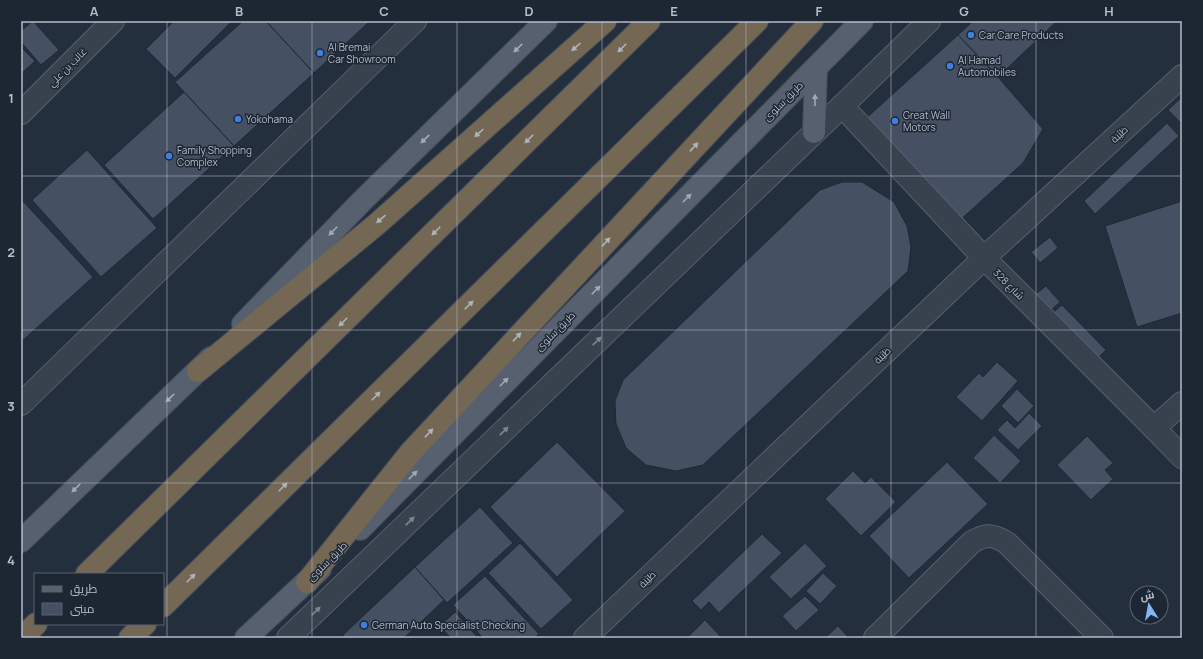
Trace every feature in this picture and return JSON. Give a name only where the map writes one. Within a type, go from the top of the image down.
[{"type":"highway","points":[[198,371],[376,224],[605,21]]},
{"type":"highway","points":[[88,573],[649,21]]},
{"type":"highway","points":[[164,605],[757,21]]},
{"type":"highway","points":[[307,582],[410,453],[812,21]]},
{"type":"highway","points":[[22,638],[35,625]]},
{"type":"highway","points":[[130,638],[144,625]]},
{"type":"main road","points":[[21,541],[198,371],[362,202],[546,21]]},
{"type":"main road","name":"طريق سلوى","points":[[246,638],[307,582],[862,21]]},
{"type":"main road","points":[[814,132],[816,68]]},
{"type":"street","name":"غالب بن علي","points":[[21,113],[113,21]]},
{"type":"street","points":[[21,404],[415,21]]},
{"type":"street","points":[[288,638],[929,21]]},
{"type":"street","name":"طَيْبَة","points":[[585,638],[984,258],[1182,76]]},
{"type":"street","name":"شارع 328","points":[[842,106],[984,258],[1182,457]]},
{"type":"street","points":[[1154,428],[1182,403]]},
{"type":"street","points":[[875,638],[972,542],[983,536],[996,536],[1007,543],[1102,638]]},
{"type":"building","points":[[33,21],[59,50],[41,65],[21,42],[21,31]]},
{"type":"building","points":[[174,21],[232,21],[175,78],[146,49]]},
{"type":"building","points":[[243,21],[266,21],[314,73],[234,146],[175,82]]},
{"type":"building","points":[[266,21],[370,21],[314,73]]},
{"type":"building","points":[[973,21],[1057,21],[998,77],[958,35]]},
{"type":"building","points":[[958,35],[998,77],[1043,129],[1023,163],[957,223],[863,121]]},
{"type":"building","points":[[21,47],[35,61],[21,74]]},
{"type":"building","name":"Family Shopping Complex","points":[[184,92],[234,146],[153,219],[104,165]]},
{"type":"building","points":[[1182,97],[1182,124],[1168,110]]},
{"type":"building","points":[[1167,123],[1179,136],[1095,214],[1084,201]]},
{"type":"building","points":[[87,150],[157,228],[101,277],[32,200]]},
{"type":"building","points":[[842,182],[862,182],[894,202],[907,226],[911,247],[908,271],[703,465],[676,471],[646,465],[626,448],[616,424],[615,401],[623,380],[820,190]]},
{"type":"building","points":[[21,199],[93,277],[21,342]]},
{"type":"building","points":[[1182,201],[1182,313],[1137,327],[1105,226]]},
{"type":"building","points":[[1050,237],[1058,248],[1040,263],[1031,252]]},
{"type":"building","points":[[1046,286],[1060,302],[1048,313],[1033,296]]},
{"type":"building","points":[[1062,305],[1106,350],[1095,361],[1050,315]]},
{"type":"building","points":[[997,362],[1018,381],[982,421],[956,397],[979,373],[983,377]]},
{"type":"building","points":[[1017,389],[1034,406],[1018,423],[1001,406]]},
{"type":"building","points":[[1029,413],[1042,426],[1018,450],[997,430],[1007,420],[1015,428]]},
{"type":"building","points":[[994,435],[1021,461],[1000,483],[973,458]]},
{"type":"building","points":[[1087,436],[1113,463],[1105,470],[1113,479],[1091,500],[1057,465]]},
{"type":"building","points":[[557,442],[625,511],[557,577],[490,507]]},
{"type":"building","points":[[947,462],[988,504],[909,578],[869,536]]},
{"type":"building","points":[[853,471],[865,483],[871,477],[896,502],[861,536],[825,499]]},
{"type":"building","points":[[480,507],[513,543],[447,603],[415,567]]},
{"type":"building","points":[[762,534],[782,553],[719,613],[709,602],[701,610],[692,601]]},
{"type":"building","points":[[520,543],[573,600],[541,629],[488,573]]},
{"type":"building","points":[[805,543],[827,566],[791,599],[769,577]]},
{"type":"building","points":[[415,567],[444,600],[404,638],[346,638],[343,635]]},
{"type":"building","points":[[823,573],[837,586],[820,604],[806,591]]},
{"type":"building","points":[[485,576],[539,634],[534,638],[483,638],[453,605]]},
{"type":"building","points":[[805,596],[819,610],[796,631],[782,616]]},
{"type":"building","points":[[455,612],[478,638],[451,638],[440,626]]},
{"type":"building","points":[[705,620],[722,638],[687,638]]},
{"type":"building","points":[[838,626],[849,638],[825,638]]},
{"type":"place","name":"Car Care Products","points":[[971,35]]},
{"type":"place","name":"Al Bremai Car Showroom","points":[[320,53]]},
{"type":"place","name":"Al Hamad Automobiles","points":[[950,66]]},
{"type":"place","name":"Yokohama","points":[[238,119]]},
{"type":"place","name":"Great Wall Motors","points":[[895,121]]},
{"type":"place","name":"Family Shopping Complex","points":[[169,156]]},
{"type":"place","name":"German Auto Specialist Checking","points":[[364,625]]}]
